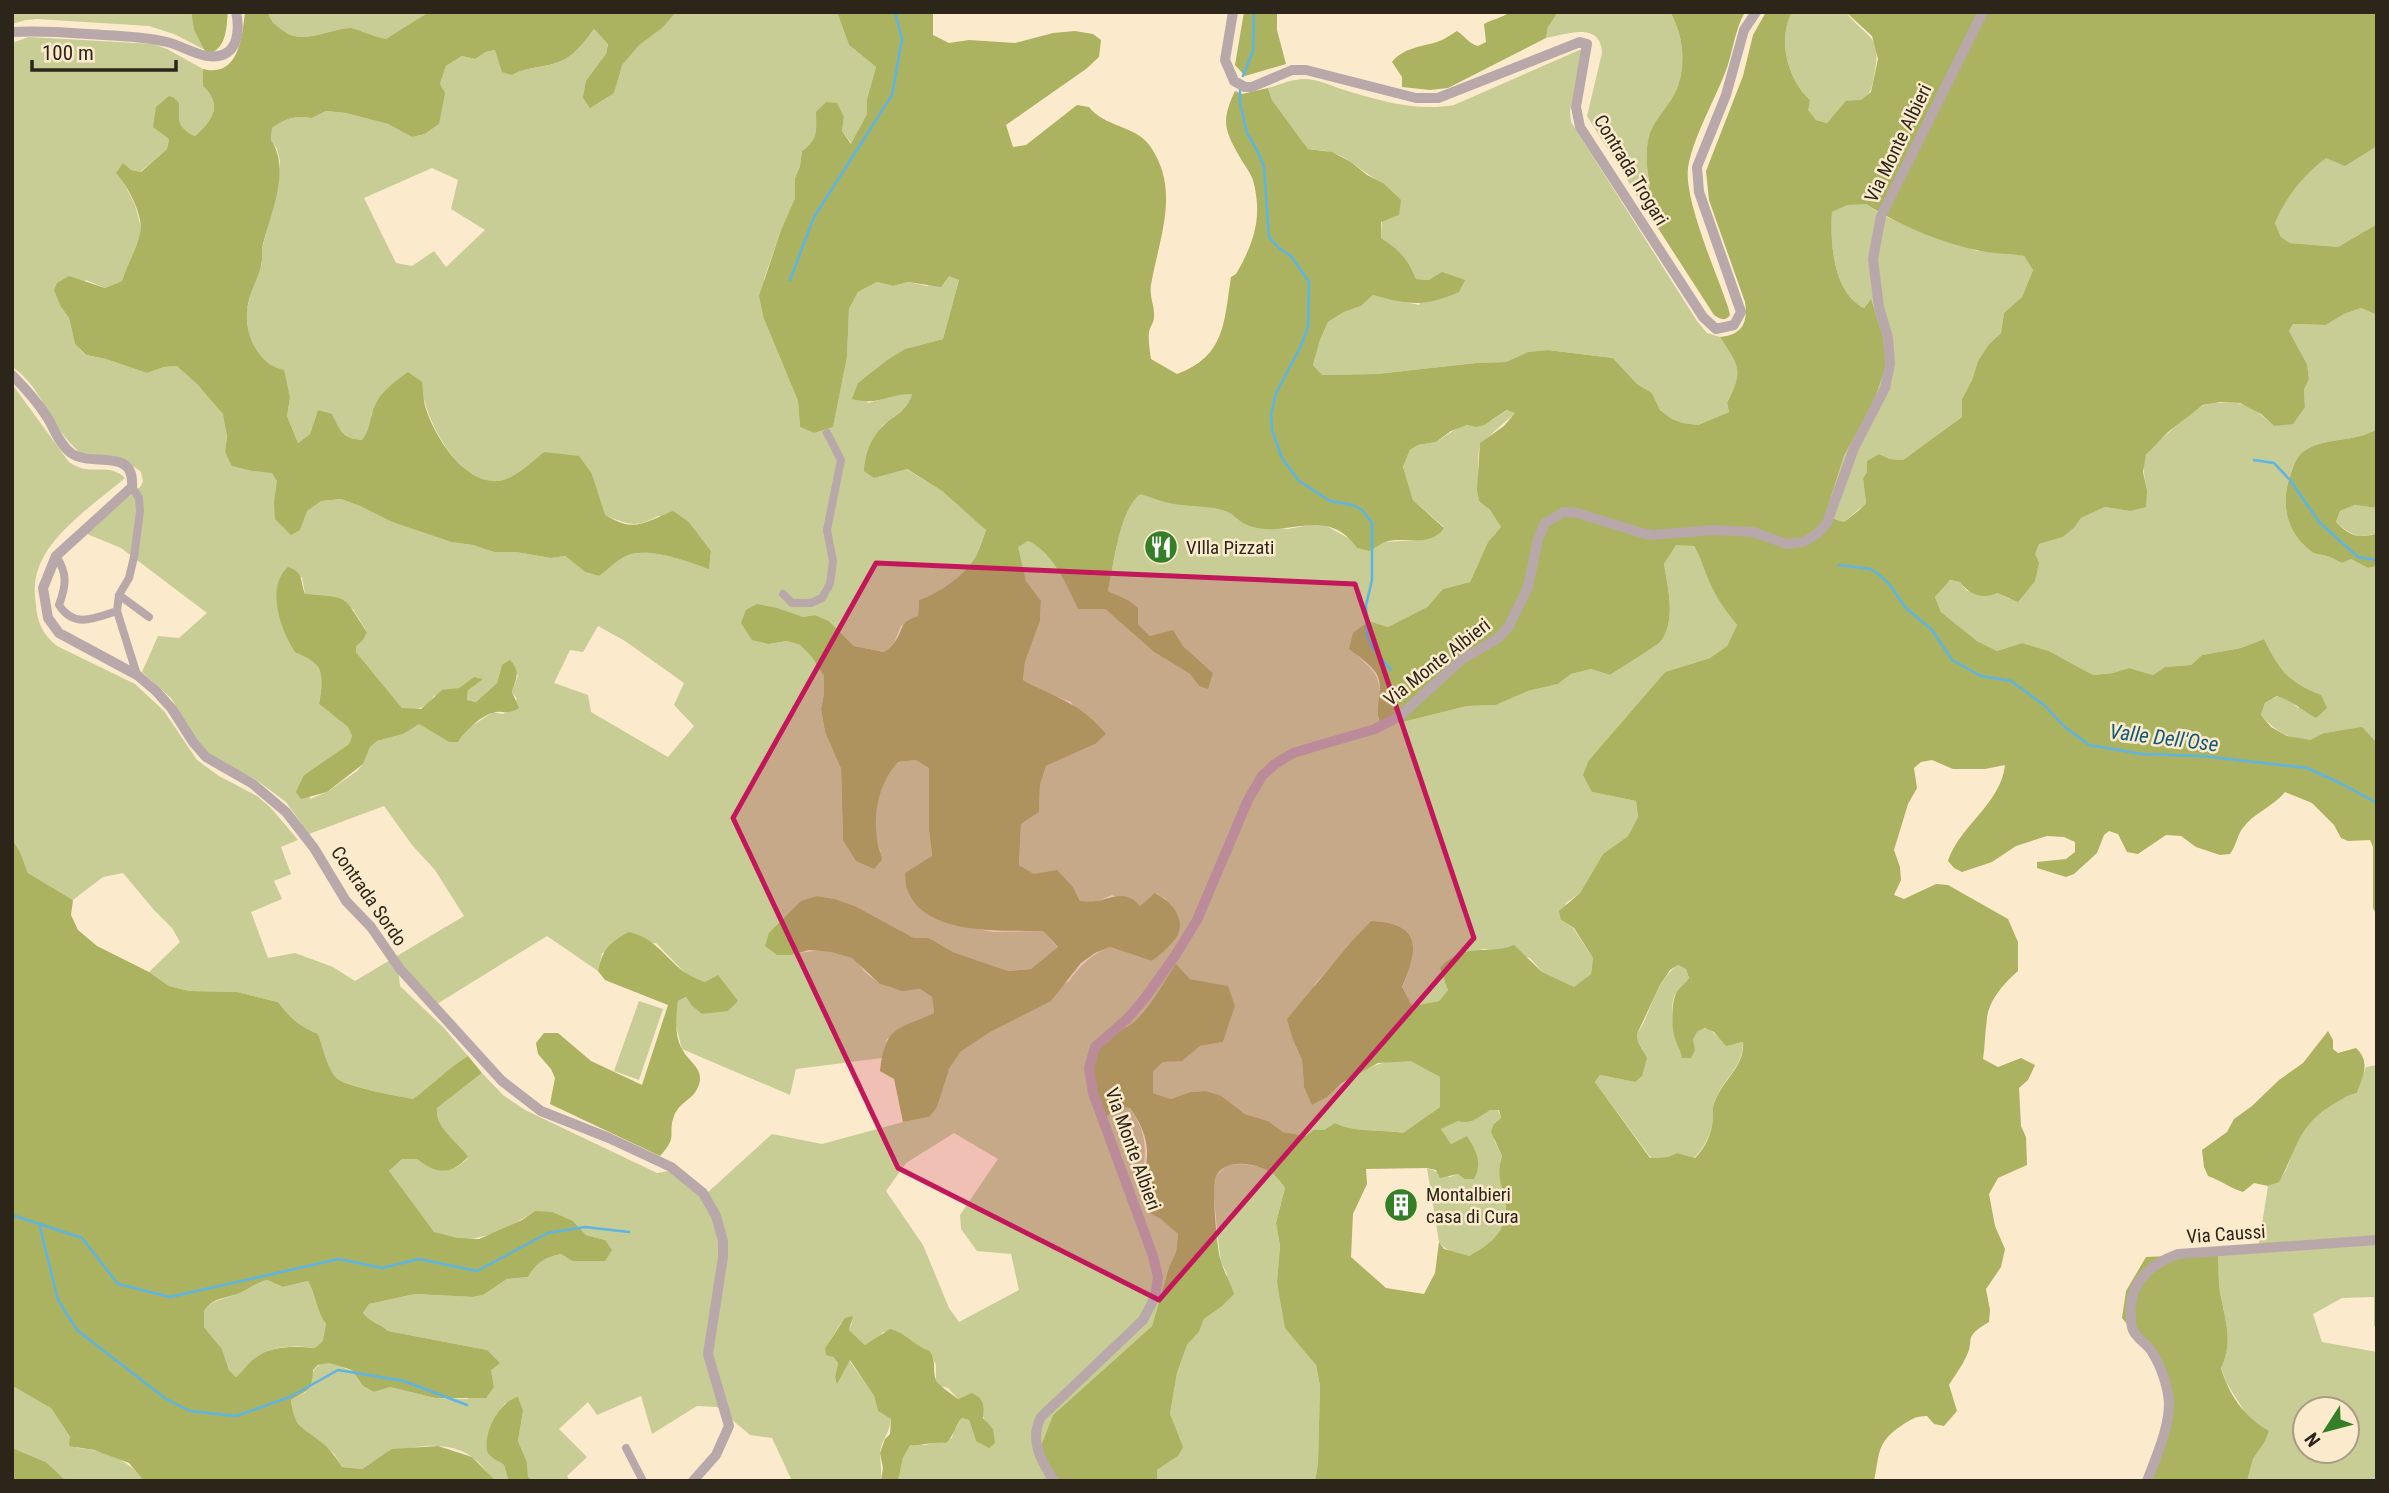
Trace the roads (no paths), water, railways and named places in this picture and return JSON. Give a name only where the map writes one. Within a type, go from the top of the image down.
[{"type":"street","points":[[12,32],[46,31],[150,38],[173,43],[201,55],[213,56],[228,52],[236,41],[236,12]]},
{"type":"street","name":"Contrada Trogari","points":[[1233,12],[1226,68],[1234,81],[1245,87],[1252,87],[1292,70],[1306,70],[1416,98],[1438,98],[1580,41],[1587,44],[1576,107],[1580,127],[1703,317],[1716,329],[1734,325],[1741,312],[1699,192],[1697,167],[1726,95],[1744,30],[1756,12]]},
{"type":"street","name":"Via Monte Albieri","points":[[1054,1481],[1037,1449],[1036,1426],[1041,1416],[1143,1320],[1156,1297],[1158,1277],[1153,1256],[1093,1093],[1089,1068],[1091,1056],[1104,1037],[1145,998],[1180,947],[1196,920],[1248,800],[1262,776],[1293,753],[1375,729],[1400,716],[1461,660],[1497,639],[1509,626],[1528,587],[1538,538],[1545,523],[1564,512],[1577,513],[1653,535],[1713,530],[1753,532],[1787,544],[1803,542],[1817,534],[1827,523],[1854,448],[1885,388],[1890,364],[1888,338],[1879,307],[1873,259],[1881,216],[1983,12]]},
{"type":"street","points":[[12,375],[26,388],[72,454],[121,462],[131,471],[132,487],[139,498],[139,523],[130,578],[119,595],[117,611],[137,675]]},
{"type":"street","points":[[783,594],[792,603],[811,603],[822,598],[830,584],[833,561],[827,530],[841,460],[827,433]]},
{"type":"street","name":"Contrada Sordo","points":[[132,487],[56,556],[43,587],[48,618],[59,633],[137,675],[172,709],[206,757],[253,784],[286,812],[314,848],[346,901],[371,927],[400,970],[502,1081],[541,1111],[609,1138],[671,1167],[703,1193],[716,1216],[723,1241],[723,1257],[708,1354],[729,1426],[716,1455],[696,1480]]},
{"type":"street","points":[[56,556],[64,568],[64,590],[59,605],[65,615],[78,620],[91,619],[117,611]]},
{"type":"street","points":[[119,595],[149,617]]},
{"type":"street","name":"Via Caussi","points":[[2147,1481],[2166,1425],[2169,1404],[2165,1382],[2152,1351],[2132,1331],[2130,1308],[2133,1290],[2142,1278],[2161,1260],[2178,1254],[2377,1240]]},
{"type":"street","points":[[626,1448],[643,1481]]},
{"type":"waterway","points":[[790,280],[814,217],[892,95],[902,39],[895,12]]},
{"type":"waterway","points":[[1243,76],[1253,51],[1254,12]]},
{"type":"waterway","points":[[1240,90],[1247,133],[1264,167],[1269,237],[1292,257],[1309,282],[1308,327],[1276,393],[1271,415],[1272,430],[1282,458],[1299,481],[1330,501],[1353,505],[1362,510],[1372,523],[1372,580],[1366,605],[1367,636],[1391,670]]},
{"type":"waterway","points":[[2254,460],[2274,463],[2290,480],[2319,522],[2358,557],[2377,560]]},
{"type":"waterway","name":"Valle Dell'Ose","points":[[1839,565],[1870,569],[1877,573],[1890,585],[1905,607],[1932,630],[1952,660],[1981,676],[2011,681],[2044,705],[2065,727],[2089,745],[2142,754],[2202,756],[2307,768],[2377,803]]},
{"type":"waterway","points":[[12,1215],[82,1238],[118,1284],[170,1297],[339,1259],[382,1268],[419,1259],[477,1271],[548,1233],[585,1227],[629,1232]]},
{"type":"waterway","points":[[40,1227],[58,1300],[77,1330],[166,1399],[190,1411],[236,1416],[290,1397],[338,1370],[404,1381],[467,1405]]},
{"type":"place","name":"VIlla Pizzati","points":[[1161,547]]},
{"type":"place","name":"Montalbieri casa di Cura","points":[[1401,1205]]}]
